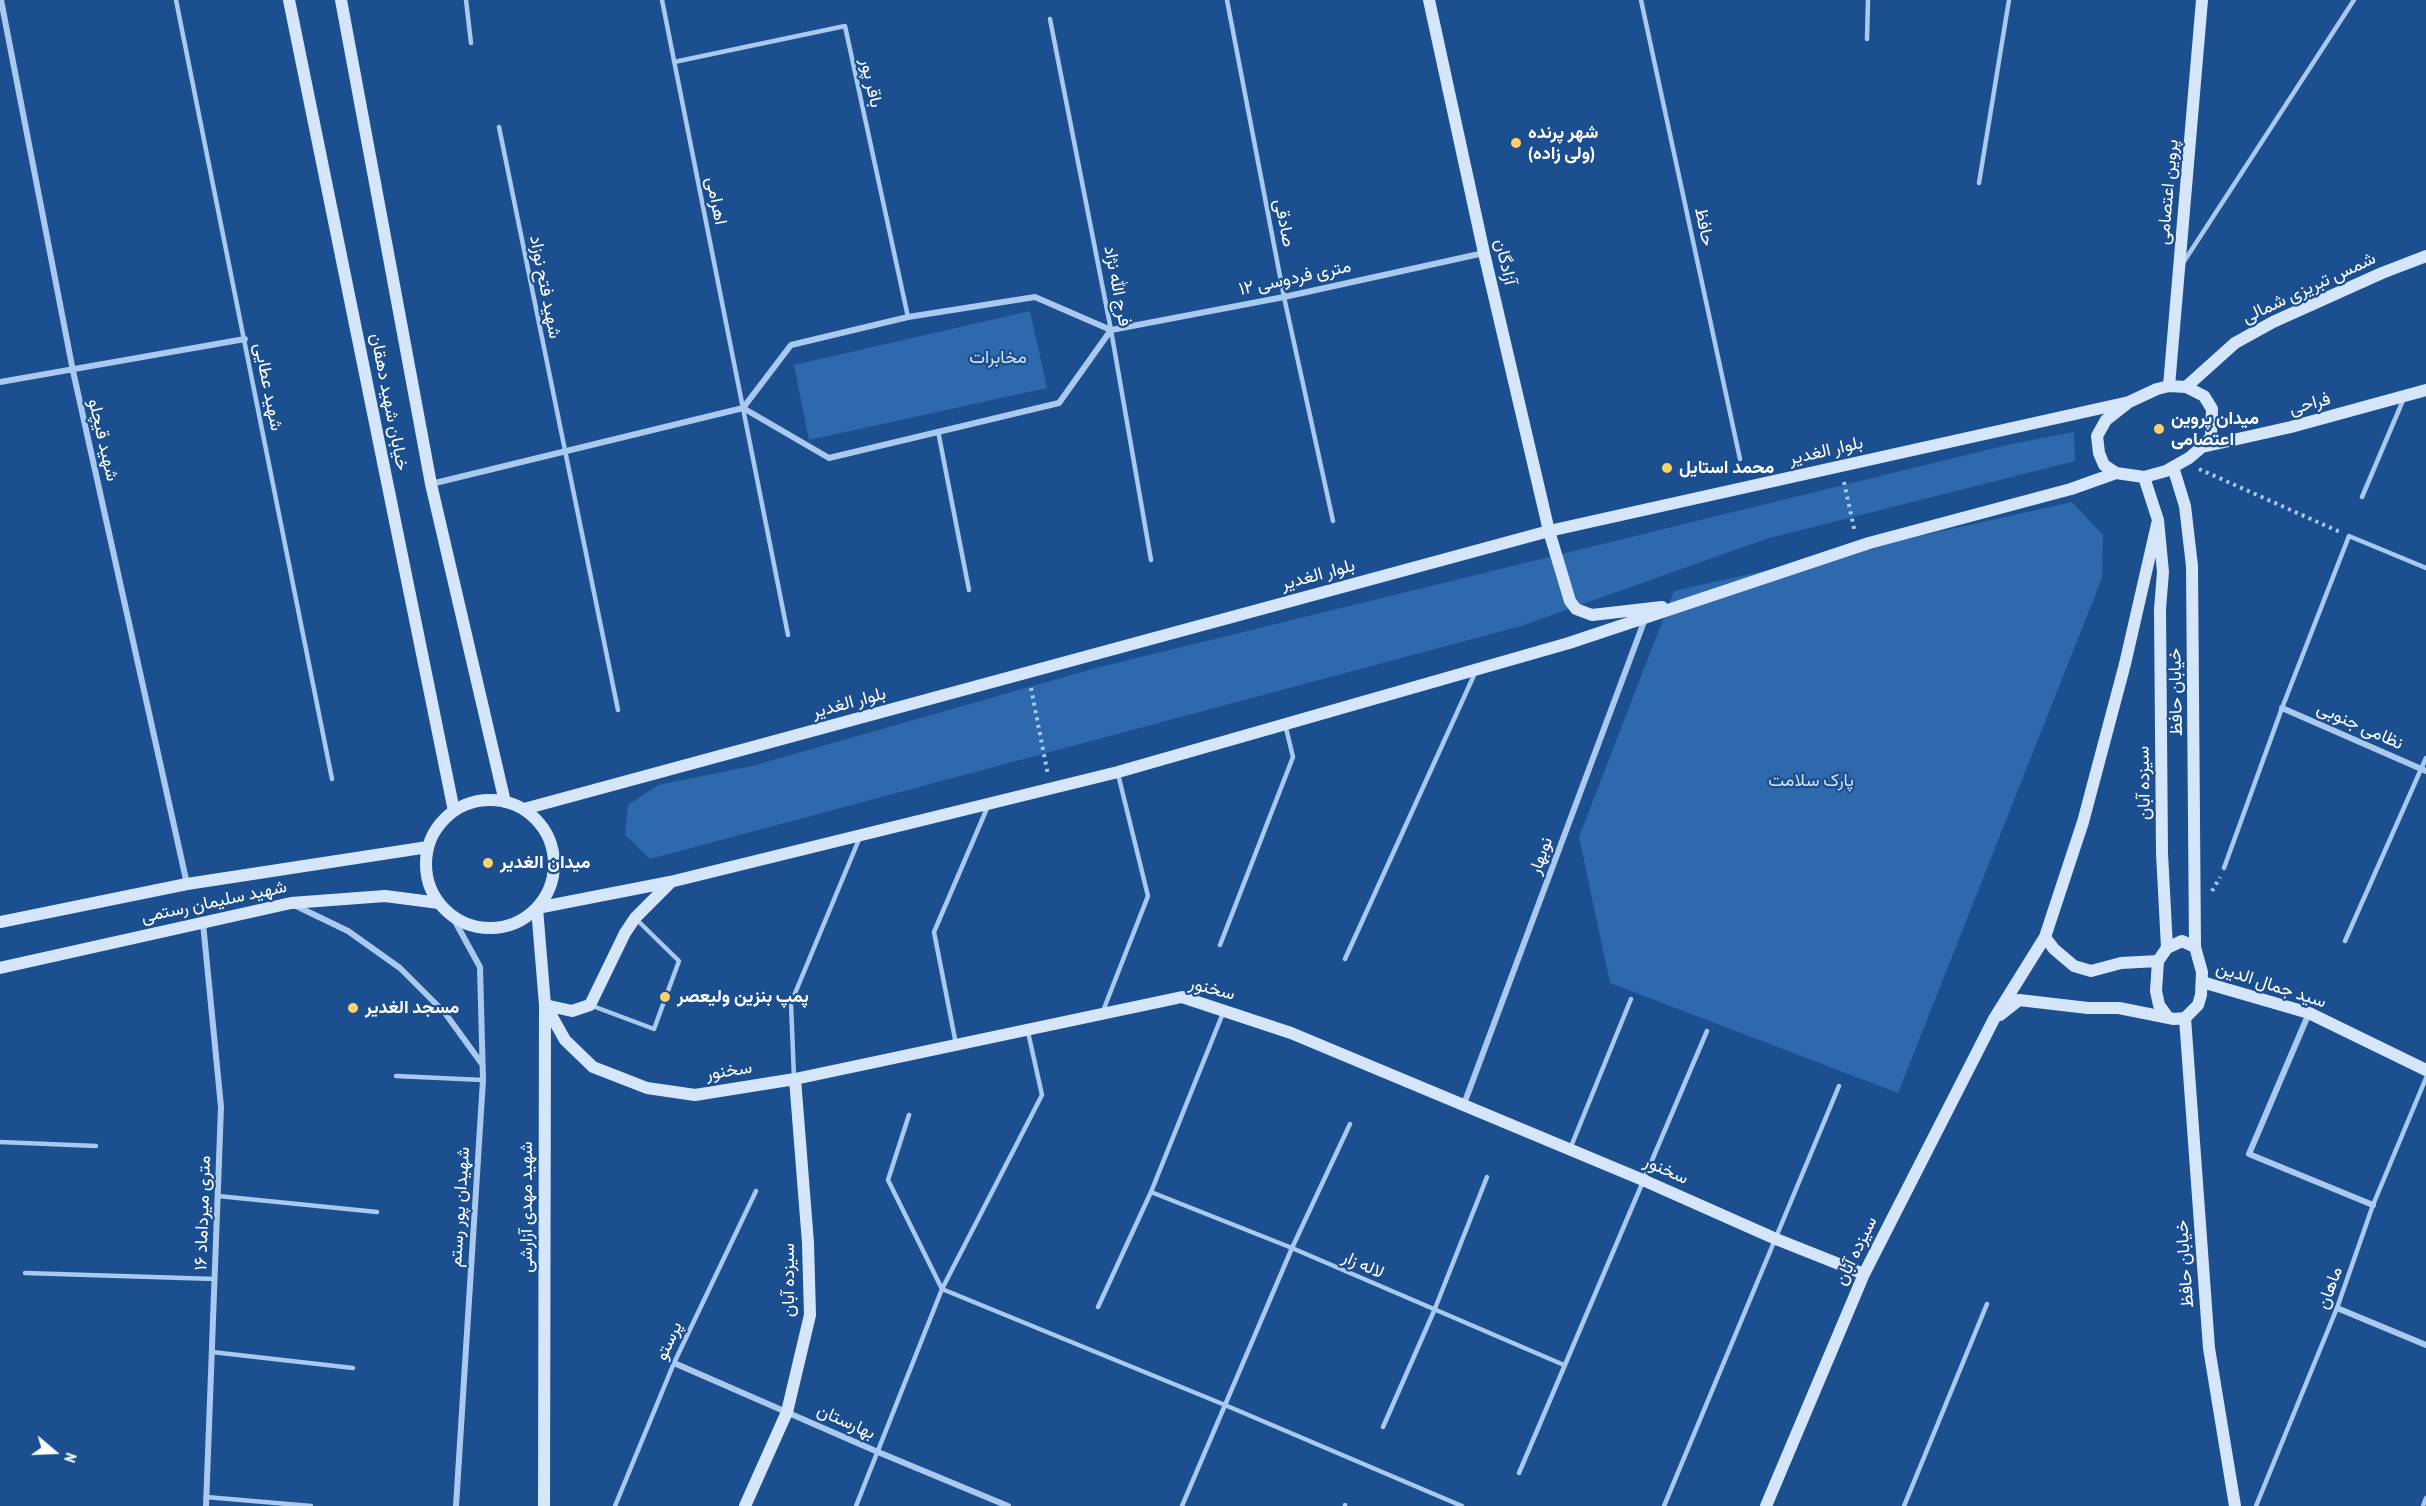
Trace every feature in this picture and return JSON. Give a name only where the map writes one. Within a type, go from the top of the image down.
[{"type":"street","name":"شهید قیچلو","points":[[1,0],[73,371],[187,884]]},
{"type":"street","name":"خیابان شهید دهقان","points":[[289,0],[454,811]]},
{"type":"street","name":"خیابان شهید دهقان","points":[[341,0],[431,484],[506,802]]},
{"type":"street","name":"آزادگان","points":[[1429,0],[1484,253],[1549,531],[1570,601],[1580,612],[1599,615],[1679,605]]},
{"type":"street","name":"پروین اعتصامی","points":[[2169,386],[2202,0]]},
{"type":"street","name":"۱۲ متری فردوسی","points":[[1111,330],[1284,297],[1484,253]]},
{"type":"street","name":"شمس تبریزی شمالی","points":[[2186,387],[2235,343],[2382,273],[2426,256]]},
{"type":"street","points":[[431,484],[743,408],[790,345],[908,317],[1035,297],[1111,330],[1059,402],[829,458],[743,408]]},
{"type":"street","points":[[0,382],[245,339]]},
{"type":"street","points":[[2169,386],[2186,387],[2204,396],[2212,409],[2211,437],[2202,447],[2178,465],[2144,477],[2116,473],[2104,465],[2098,453],[2097,436],[2106,420],[2129,402],[2157,389],[2169,386]]},
{"type":"street","name":"فراحی","points":[[2202,447],[2291,427],[2404,398],[2426,390]]},
{"type":"street","name":"بلوار الغدیر","points":[[524,809],[1549,531],[2129,402]]},
{"type":"street","name":"خیابان حافظ","points":[[2178,465],[2186,506],[2192,566],[2195,947]]},
{"type":"street","points":[[537,908],[547,892],[553,875],[554,856],[548,837],[538,822],[524,809],[506,802],[488,800],[470,803],[454,811],[436,830],[428,847],[426,867],[430,886],[439,903],[452,916],[479,928],[508,926],[537,908],[670,882],[988,806],[1118,772],[1476,670],[1645,618],[1857,546],[2070,489],[2116,473]]},
{"type":"street","name":"سیزده آبان","points":[[2144,477],[2158,520],[2163,572],[2160,609],[2167,948]]},
{"type":"street","name":"سیزده آبان","points":[[1766,1506],[1864,1274],[1994,1019],[2045,937],[2083,822],[2125,664],[2158,520]]},
{"type":"street","name":"نوبهار","points":[[1464,1104],[1645,618]]},
{"type":"street","name":"نظامی جنوبی","points":[[2282,708],[2424,770]]},
{"type":"street","name":"شهید سلیمان رستمی","points":[[0,922],[187,884],[428,847]]},
{"type":"street","points":[[545,1005],[572,1011],[590,1005],[625,933],[635,918],[670,882]]},
{"type":"street","name":"شهید سلیمان رستمی","points":[[0,968],[291,903],[384,896],[439,903]]},
{"type":"street","points":[[291,903],[348,931],[400,968],[445,1013],[482,1064]]},
{"type":"street","name":"شهید مهدی آزارشی","points":[[537,908],[545,1005],[544,1506]]},
{"type":"street","name":"شهیدان پور رستم","points":[[452,916],[480,967],[483,1080],[456,1506]]},
{"type":"street","name":"۱۶ متری میرداماد","points":[[203,922],[222,1107],[206,1506]]},
{"type":"street","points":[[2045,937],[2054,949],[2074,966],[2091,971],[2121,963],[2158,961]]},
{"type":"street","points":[[1994,1019],[2019,1000],[2088,1008],[2119,1008],[2174,1019],[2185,1018],[2198,1005],[2202,982],[2200,961],[2195,947],[2182,941],[2167,948],[2158,961],[2156,991],[2159,1005],[2167,1016]]},
{"type":"street","name":"سید جمال الدین","points":[[2202,982],[2309,1013],[2426,1070]]},
{"type":"street","name":"سخنور","points":[[545,1005],[566,1040],[593,1067],[647,1088],[695,1095],[795,1079],[1182,997],[1269,1024],[1464,1104],[1776,1239],[1864,1274]]},
{"type":"street","points":[[2309,1013],[2249,1154],[2373,1204]]},
{"type":"street","name":"خیابان حافظ","points":[[2185,1018],[2209,1348],[2235,1506]]},
{"type":"street","name":"سیزده آبان","points":[[745,1506],[787,1412],[810,1315],[808,1243],[795,1079]]},
{"type":"street","points":[[2337,1308],[2426,1345]]},
{"type":"street","name":"بهارستان","points":[[674,1363],[1008,1506]]},
{"type":"lane","name":"شهید عطایی","points":[[176,0],[332,779]]},
{"type":"lane","points":[[465,0],[471,43]]},
{"type":"lane","name":"اهرامی","points":[[662,0],[788,635]]},
{"type":"lane","name":"صادقی","points":[[1227,0],[1284,297],[1333,521]]},
{"type":"lane","name":"حافظ","points":[[1641,0],[1740,459]]},
{"type":"lane","points":[[1867,39],[1868,0]]},
{"type":"lane","points":[[1979,183],[2009,0]]},
{"type":"lane","points":[[2180,267],[2354,0]]},
{"type":"lane","name":"فرج الله نژاد","points":[[1050,19],[1111,330],[1151,560]]},
{"type":"lane","name":"باقر پور","points":[[674,62],[844,26],[908,317]]},
{"type":"lane","name":"شهید فتح نوزاد","points":[[499,128],[618,710]]},
{"type":"lane","points":[[2362,497],[2404,398]]},
{"type":"lane","points":[[938,431],[969,590]]},
{"type":"lane","points":[[2224,868],[2282,708],[2349,536],[2426,568]]},
{"type":"lane","points":[[1345,958],[1476,670]]},
{"type":"lane","points":[[1220,945],[1293,757],[1285,724]]},
{"type":"lane","points":[[2345,941],[2424,770],[2426,758]]},
{"type":"lane","points":[[1102,1014],[1148,896],[1118,772]]},
{"type":"lane","points":[[956,1044],[934,932],[988,806]]},
{"type":"lane","points":[[795,1079],[790,1003],[860,837]]},
{"type":"lane","points":[[590,1005],[654,1029],[679,961],[635,918]]},
{"type":"lane","points":[[1570,1149],[1630,999]]},
{"type":"lane","points":[[1098,1306],[1151,1192],[1224,1010]]},
{"type":"lane","points":[[856,1506],[942,1289],[1042,1095],[1027,1030]]},
{"type":"lane","points":[[1519,1473],[1707,1031]]},
{"type":"lane","points":[[396,1076],[483,1080]]},
{"type":"lane","name":"ماهان","points":[[2256,1506],[2337,1308],[2373,1204],[2426,1078]]},
{"type":"lane","points":[[1664,1506],[1839,1086]]},
{"type":"lane","points":[[909,1115],[888,1180],[942,1289],[1226,1405],[1462,1506]]},
{"type":"lane","points":[[1182,1506],[1292,1248],[1350,1124]]},
{"type":"lane","points":[[0,1142],[96,1146]]},
{"type":"lane","points":[[1383,1427],[1434,1311],[1487,1177]]},
{"type":"lane","name":"پرستو","points":[[615,1506],[674,1363],[756,1191]]},
{"type":"lane","name":"لاله زار","points":[[1151,1192],[1292,1248],[1564,1365]]},
{"type":"lane","points":[[218,1196],[377,1212]]},
{"type":"lane","points":[[24,1274],[215,1279]]},
{"type":"lane","points":[[1904,1506],[1987,1304]]},
{"type":"lane","points":[[212,1352],[353,1368]]},
{"type":"lane","points":[[206,1497],[310,1506]]},
{"type":"lane","points":[[2423,1506],[2426,1498]]},
{"type":"path","points":[[2178,465],[2349,536]]},
{"type":"path","points":[[1840,466],[1857,546]]},
{"type":"path","points":[[1028,673],[1051,789]]},
{"type":"green space","name":"مخابرات","points":[[1030,311],[1047,388],[809,440],[794,365]]},
{"type":"green space","points":[[2074,432],[2075,461],[1766,539],[1521,626],[650,859],[625,835],[628,805],[658,785],[752,766],[1096,668],[2011,444]]},
{"type":"green space","name":"پارک سلامت","points":[[2072,502],[2103,535],[2102,578],[1898,1093],[1610,983],[1579,837],[1674,591]]},
{"type":"place","name":"شهر پرنده (ولی زاده)","points":[[1516,143]]},
{"type":"place","name":"میدان پروین اعتصامی","points":[[2159,429]]},
{"type":"place","name":"محمد استایل","points":[[1667,468]]},
{"type":"place","name":"میدان الغدیر","points":[[488,863]]},
{"type":"place","name":"پمپ بنزین ولیعصر","points":[[665,997]]},
{"type":"place","name":"مسجد الغدیر","points":[[353,1008]]}]
